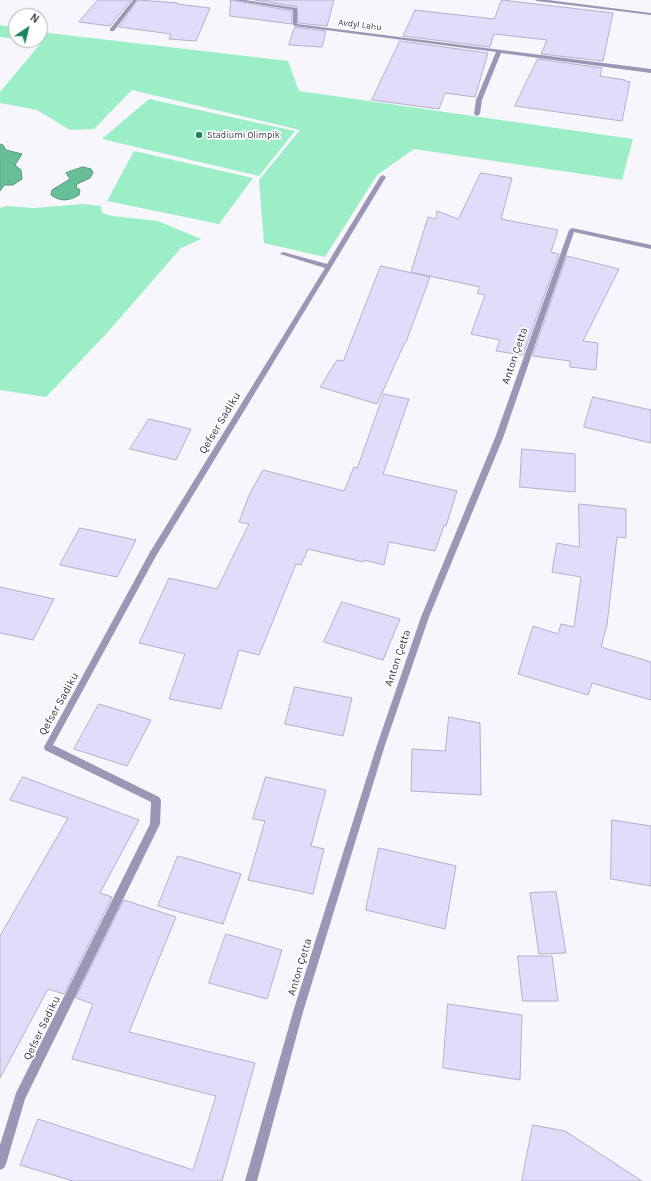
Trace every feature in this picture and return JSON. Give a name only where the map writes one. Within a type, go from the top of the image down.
[{"type":"street","points":[[112,30],[136,0]]},
{"type":"street","name":"Avdyl Lahu","points":[[236,0],[296,9],[295,24],[651,72]]},
{"type":"street","points":[[537,0],[651,14]]},
{"type":"street","points":[[477,114],[479,100],[499,51]]},
{"type":"street","name":"Qefser Sadiku","points":[[0,1164],[20,1097],[155,824],[156,800],[48,747],[153,554],[383,177]]},
{"type":"street","name":"Anton Çetta","points":[[251,1181],[298,1012],[384,737],[425,617],[499,438],[572,230],[651,247]]},
{"type":"street","points":[[283,254],[329,267]]},
{"type":"shaded area","points":[[0,25],[8,26],[8,38],[0,37]]},
{"type":"shaded area","points":[[48,33],[288,61],[299,91],[633,139],[622,180],[414,149],[377,175],[325,257],[264,243],[259,180],[300,130],[132,90],[94,129],[70,130],[37,110],[0,103],[0,92],[37,48],[48,48]]},
{"type":"shaded area","name":"Stadiumi Olimpik","points":[[149,99],[295,131],[259,176],[102,139]]},
{"type":"shaded area","points":[[0,144],[3,145],[6,150],[22,154],[15,165],[21,170],[22,179],[13,185],[4,185],[0,191]]},
{"type":"shaded area","points":[[134,151],[253,178],[219,224],[107,201]]},
{"type":"shaded area","points":[[83,167],[91,169],[93,173],[90,178],[77,184],[76,187],[80,190],[79,195],[72,199],[62,200],[51,195],[52,190],[70,179],[66,173]]},
{"type":"shaded area","points":[[83,204],[101,206],[102,213],[112,216],[158,221],[201,239],[181,248],[107,333],[46,397],[0,390],[0,208],[6,206],[34,208]]},
{"type":"building","points":[[98,0],[131,0],[110,26],[79,22]]},
{"type":"building","points":[[138,0],[178,3],[177,4],[210,8],[196,41],[169,39],[171,34],[119,27]]},
{"type":"building","points":[[231,0],[292,11],[292,24],[230,16]]},
{"type":"building","points":[[255,0],[334,0],[327,26],[298,23],[297,7]]},
{"type":"building","points":[[502,0],[613,13],[603,61],[541,54],[547,40],[494,34],[490,47],[403,36],[415,10],[494,19]]},
{"type":"building","points":[[295,27],[326,31],[322,47],[289,45]]},
{"type":"building","points":[[400,41],[488,53],[475,97],[445,93],[439,109],[372,100]]},
{"type":"building","points":[[538,59],[602,68],[600,76],[630,82],[622,121],[515,106]]},
{"type":"building","points":[[481,173],[512,178],[501,219],[558,230],[551,252],[559,254],[523,355],[496,351],[500,340],[471,334],[485,295],[477,293],[480,287],[411,272],[428,217],[436,219],[437,211],[458,219]]},
{"type":"building","points":[[567,256],[619,269],[583,341],[598,343],[596,370],[570,367],[570,361],[533,356]]},
{"type":"building","points":[[381,266],[430,277],[406,342],[377,404],[320,387],[337,360],[343,361]]},
{"type":"building","points":[[384,394],[409,399],[383,474],[457,491],[446,526],[444,526],[435,551],[389,542],[384,565],[364,560],[363,562],[308,549],[301,565],[296,564],[259,655],[239,650],[221,709],[169,699],[185,654],[139,643],[169,578],[217,589],[249,524],[239,522],[249,495],[263,470],[344,491],[354,467],[357,468]]},
{"type":"building","points":[[593,397],[651,410],[651,443],[584,427]]},
{"type":"building","points":[[149,419],[191,429],[176,460],[130,449]]},
{"type":"building","points":[[522,449],[575,454],[575,492],[520,487]]},
{"type":"building","points":[[579,504],[626,509],[626,538],[617,537],[607,625],[601,647],[651,662],[651,700],[592,683],[588,695],[518,674],[533,626],[558,634],[561,624],[574,627],[581,577],[552,572],[557,543],[579,547]]},
{"type":"building","points":[[80,528],[136,540],[117,577],[60,565]]},
{"type":"building","points":[[0,587],[54,599],[33,640],[0,633]]},
{"type":"building","points":[[342,602],[400,619],[383,660],[324,642]]},
{"type":"building","points":[[295,687],[352,698],[343,736],[285,724]]},
{"type":"building","points":[[99,704],[151,720],[127,766],[74,749]]},
{"type":"building","points":[[449,717],[480,723],[481,795],[411,791],[412,749],[445,751]]},
{"type":"building","points":[[23,777],[139,820],[100,893],[112,897],[64,994],[48,989],[0,1078],[0,936],[68,818],[10,800]]},
{"type":"building","points":[[266,777],[326,790],[311,846],[324,849],[313,894],[248,880],[265,821],[253,819]]},
{"type":"building","points":[[612,820],[651,826],[651,886],[611,879]]},
{"type":"building","points":[[379,848],[456,866],[445,929],[366,910]]},
{"type":"building","points":[[178,856],[241,874],[223,924],[158,906]]},
{"type":"building","points":[[556,892],[566,953],[539,954],[530,893]]},
{"type":"building","points":[[124,900],[176,917],[129,1032],[255,1063],[222,1181],[73,1181],[20,1165],[38,1119],[193,1170],[216,1096],[72,1059],[93,1004],[76,998]]},
{"type":"building","points":[[226,934],[282,950],[267,999],[209,983]]},
{"type":"building","points":[[518,956],[552,956],[558,1001],[523,1001]]},
{"type":"building","points":[[448,1004],[522,1015],[520,1080],[443,1068]]},
{"type":"building","points":[[533,1125],[565,1131],[642,1181],[522,1181]]},
{"type":"place","name":"Stadiumi Olimpik","points":[[199,135]]}]
